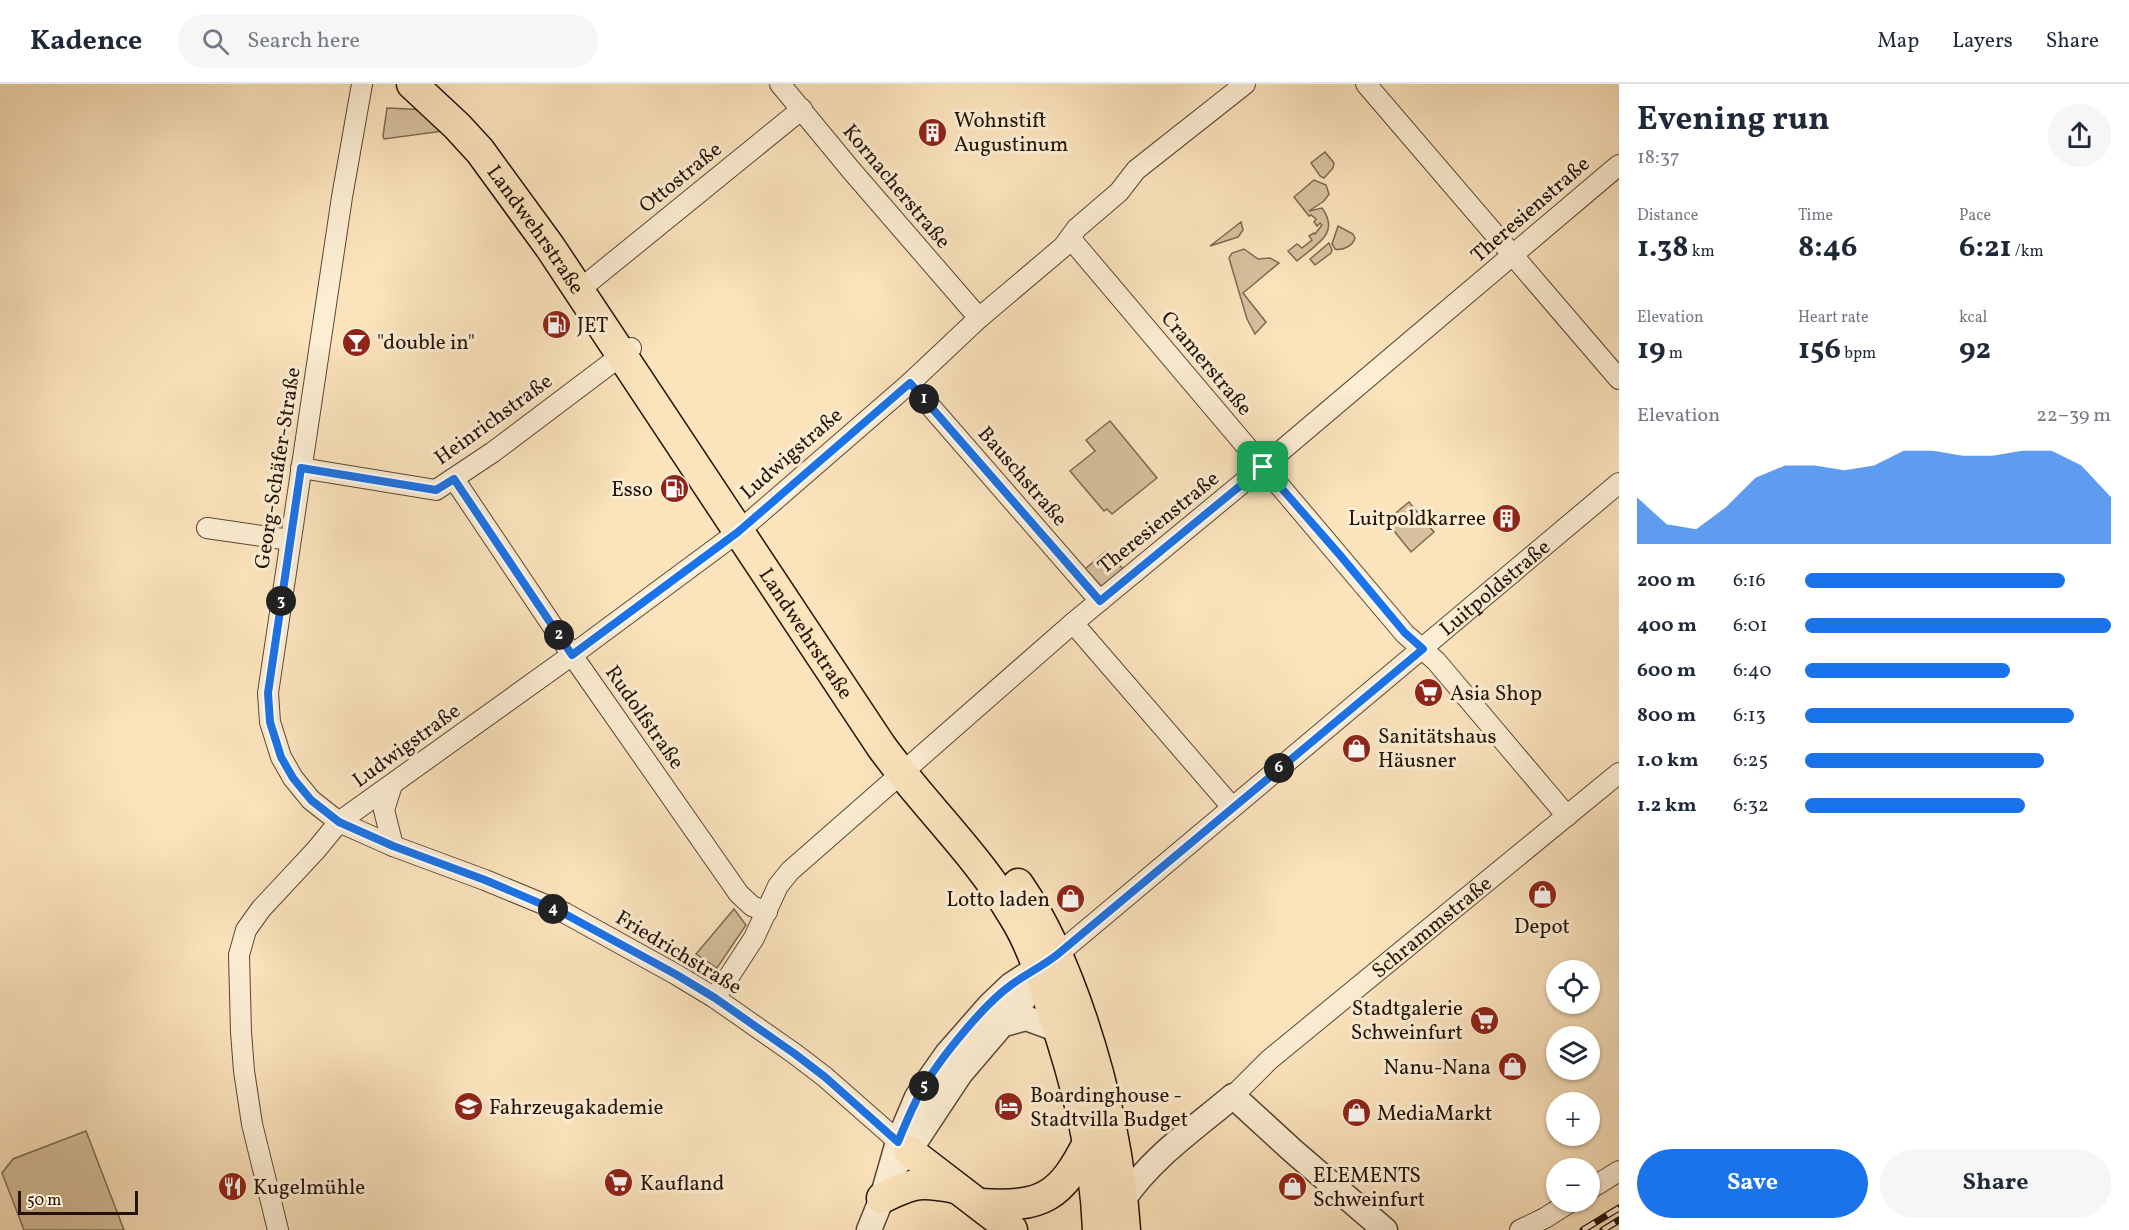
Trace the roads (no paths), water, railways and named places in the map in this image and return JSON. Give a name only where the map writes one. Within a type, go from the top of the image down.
[{"type":"main road","name":"Landwehrstraße","points":[[411,84],[457,126],[480,151],[627,351],[743,527],[907,768],[1048,961],[1091,1047],[1102,1141],[1095,1186],[1098,1230]]},
{"type":"main road","name":"Landwehrstraße","points":[[440,84],[510,167],[589,282],[627,351]]},
{"type":"main road","name":"Landwehrstraße","points":[[1048,961],[1059,1030],[1077,1087],[1102,1141],[1123,1200],[1125,1230]]},
{"type":"main road","points":[[895,1165],[902,1188],[918,1183],[1008,1206],[1028,1203],[1048,1195],[1065,1182],[1102,1141]]},
{"type":"main road","points":[[895,1165],[969,1196],[1012,1230]]},
{"type":"street","name":"Georg-Schäfer-Straße","points":[[339,822],[311,800],[293,778],[281,757],[270,722],[268,693],[342,197],[362,84]]},
{"type":"street","name":"Kornacherstraße","points":[[780,84],[979,318]]},
{"type":"street","name":"Ludwigstraße","points":[[339,822],[572,655],[743,527],[910,383],[979,318],[1063,248],[1077,228],[1119,192],[1136,170],[1245,84]]},
{"type":"street","points":[[1366,84],[1619,380]]},
{"type":"street","name":"Ottostraße","points":[[589,282],[802,110]]},
{"type":"street","name":"Theresienstraße","points":[[715,998],[754,938],[778,886],[790,871],[1073,623],[1263,467],[1619,165]]},
{"type":"street","name":"Cramerstraße","points":[[1070,238],[1405,633],[1436,661],[1566,816]]},
{"type":"street","name":"Heinrichstraße","points":[[301,468],[436,490],[627,351]]},
{"type":"street","name":"Bauschstraße","points":[[910,383],[1100,601]]},
{"type":"street","name":"Rudolfstraße","points":[[454,479],[572,655],[739,894],[752,906],[767,912]]},
{"type":"street","name":"Luitpoldstraße","points":[[869,1230],[895,1165],[917,1097],[947,1054],[971,1025],[1011,985],[1048,961],[1619,483]]},
{"type":"street","points":[[207,528],[290,540]]},
{"type":"street","points":[[1073,623],[1232,807]]},
{"type":"street","name":"Schrammstraße","points":[[1123,1200],[1138,1178],[1165,1152],[1233,1096],[1269,1060],[1619,773]]},
{"type":"street","points":[[392,784],[384,810],[393,846]]},
{"type":"street","points":[[278,1230],[252,1125],[244,1071],[239,955],[246,930],[261,909],[339,822]]},
{"type":"street","name":"Friedrichstraße","points":[[339,822],[393,846],[485,880],[565,914],[626,946],[715,998],[825,1077],[895,1165]]},
{"type":"street","name":"Luitpoldstraße","points":[[895,1165],[960,1074],[1024,999],[1048,961]]},
{"type":"street","points":[[1000,1025],[1026,1018],[1059,1030]]},
{"type":"street","points":[[1233,1096],[1245,1109],[1385,1230]]},
{"type":"street","points":[[1102,1141],[1136,1155],[1149,1156],[1165,1152]]},
{"type":"street","points":[[1600,1183],[1619,1171]]},
{"type":"street","points":[[1521,1230],[1554,1212]]},
{"type":"railway","points":[[1583,1230],[1619,1208]]},
{"type":"railway","points":[[1603,1230],[1619,1220]]},
{"type":"place","name":"Wohnstift Augustinum","points":[[933,132]]},
{"type":"place","name":"JET","points":[[556,325]]},
{"type":"place","name":"\"double in\"","points":[[356,342]]},
{"type":"place","name":"Esso","points":[[674,489]]},
{"type":"place","name":"Luitpoldkarree","points":[[1507,518]]},
{"type":"place","name":"Asia Shop","points":[[1429,693]]},
{"type":"place","name":"Sanitätshaus Häusner","points":[[1357,748]]},
{"type":"place","name":"Depot","points":[[1542,895]]},
{"type":"place","name":"Lotto laden","points":[[1071,899]]},
{"type":"place","name":"Stadtgalerie Schweinfurt","points":[[1484,1020]]},
{"type":"place","name":"Nanu-Nana","points":[[1512,1067]]},
{"type":"place","name":"Fahrzeugakademie","points":[[468,1107]]},
{"type":"place","name":"Boardinghouse - Stadtvilla Budget","points":[[1009,1107]]},
{"type":"place","name":"MediaMarkt","points":[[1356,1113]]},
{"type":"place","name":"Kaufland","points":[[619,1183]]},
{"type":"place","name":"Kugelmühle","points":[[232,1187]]},
{"type":"place","name":"ELEMENTS Schweinfurt","points":[[1292,1187]]}]
